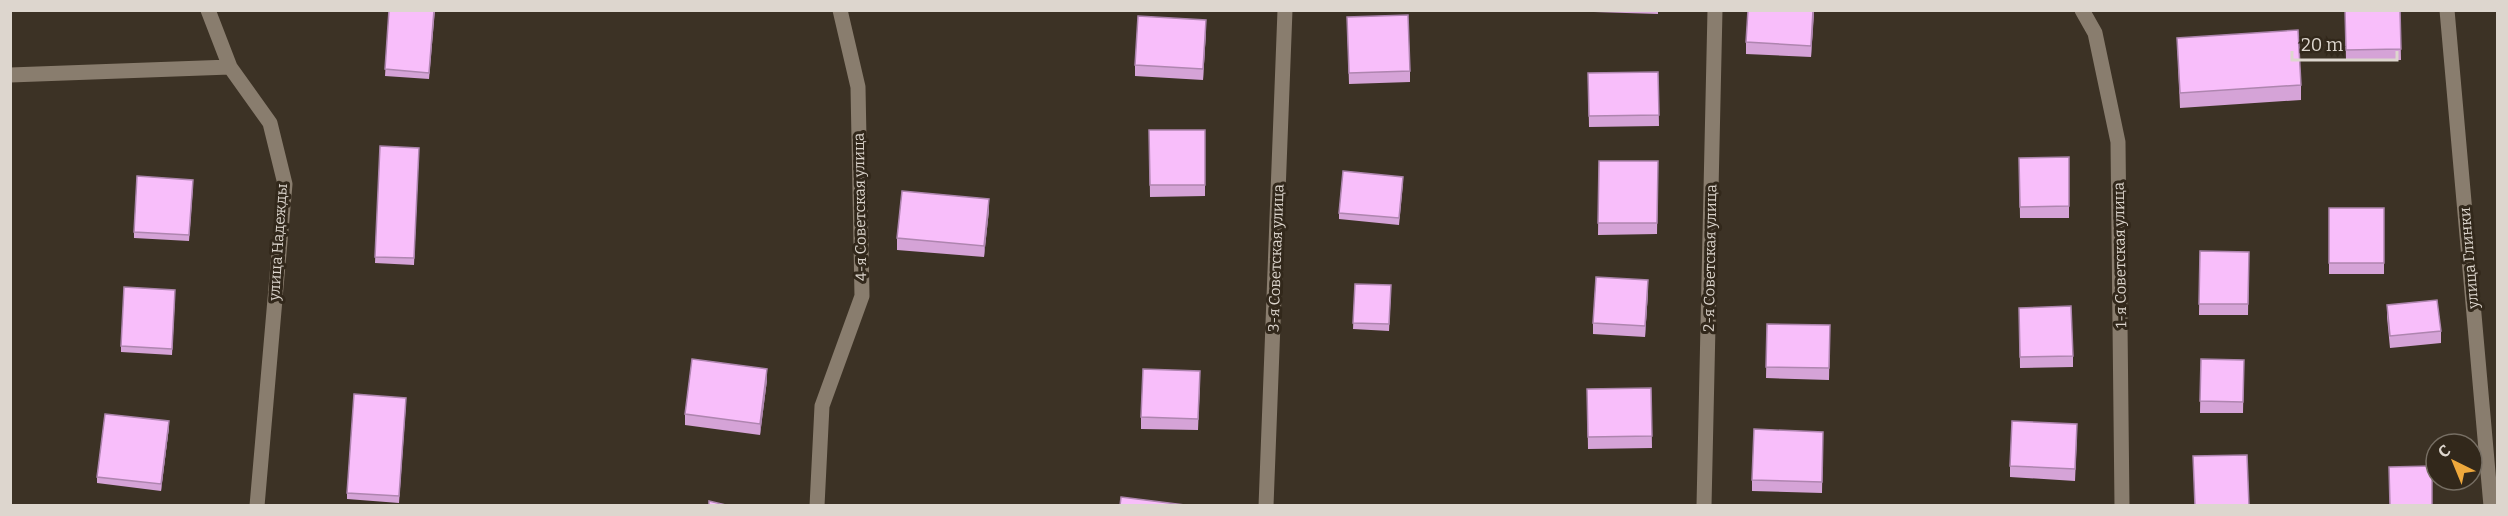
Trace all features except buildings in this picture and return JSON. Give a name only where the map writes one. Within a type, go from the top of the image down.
[{"type":"street","name":"улица Надежды","points":[[208,10],[230,67],[270,123],[285,184],[257,506]]},
{"type":"street","name":"4-я Советская улица","points":[[817,506],[822,406],[862,296],[858,87],[840,10]]},
{"type":"street","name":"3-я Советская улица","points":[[1266,506],[1285,10]]},
{"type":"street","name":"2-я Советская улица","points":[[1704,506],[1715,10]]},
{"type":"street","name":"1-я Советская улица","points":[[2082,10],[2095,33],[2118,142],[2122,506]]},
{"type":"street","name":"улица Глинки","points":[[2447,10],[2491,506]]},
{"type":"street","points":[[10,75],[230,67]]}]
